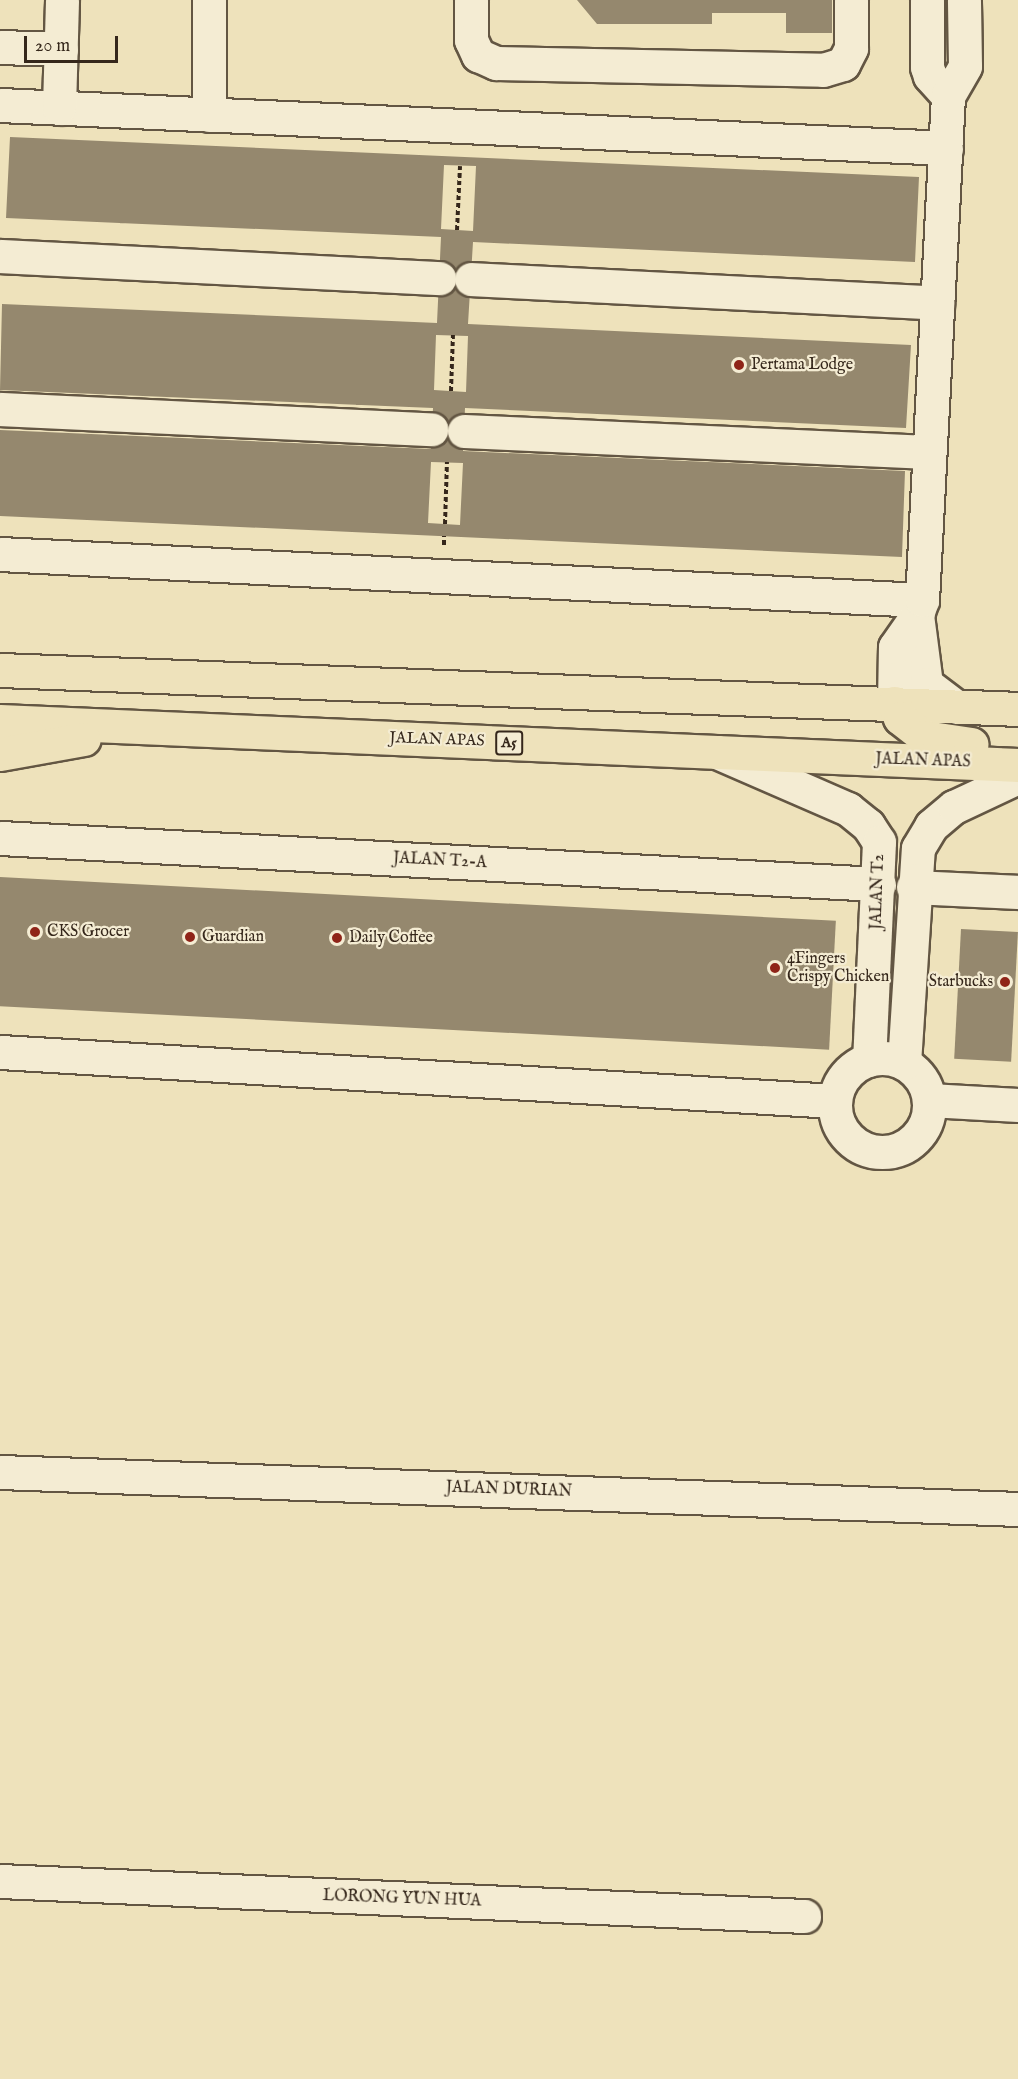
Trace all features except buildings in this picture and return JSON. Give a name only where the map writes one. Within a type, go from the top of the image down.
[{"type":"highway","points":[[0,650],[153,676]]},
{"type":"highway","points":[[0,670],[1018,709]]},
{"type":"highway","points":[[894,703],[900,718],[924,737],[945,743],[1018,746]]},
{"type":"highway","name":"JALAN APAS","points":[[0,721],[1018,765]]},
{"type":"highway","points":[[0,754],[151,728]]},
{"type":"street","points":[[209,0],[209,115]]},
{"type":"street","points":[[471,0],[471,40],[478,55],[496,63],[823,70],[843,64],[851,48],[851,0]]},
{"type":"street","points":[[927,0],[927,67],[930,76],[948,96]]},
{"type":"street","points":[[956,706],[926,684],[920,608],[948,96],[965,66],[964,0]]},
{"type":"street","points":[[59,108],[63,1]]},
{"type":"street","points":[[0,47],[61,49]]},
{"type":"street","points":[[0,105],[946,148]]},
{"type":"street","points":[[0,256],[937,303]]},
{"type":"street","points":[[0,409],[929,452]]},
{"type":"street","points":[[0,554],[920,608]]},
{"type":"street","points":[[894,703],[895,647],[920,608]]},
{"type":"street","name":"JALAN T2","points":[[717,752],[848,809],[868,825],[879,842],[879,884],[869,1060]]},
{"type":"street","name":"JALAN T2","points":[[904,1063],[913,887],[918,848],[931,826],[954,807],[1018,777]]},
{"type":"street","name":"JALAN T2-A","points":[[0,838],[879,884]]},
{"type":"street","points":[[913,887],[1018,892]]},
{"type":"street","points":[[0,1052],[835,1101]]},
{"type":"street","points":[[869,1060],[904,1063],[921,1079],[929,1100],[922,1130],[912,1141],[883,1152],[860,1145],[843,1131],[835,1101],[846,1075],[869,1060]]},
{"type":"street","points":[[929,1100],[1018,1105]]},
{"type":"street","name":"JALAN DURIAN","points":[[0,1472],[1018,1509]]},
{"type":"street","name":"LORONG YUN HUA","points":[[0,1881],[804,1916]]},
{"type":"path","points":[[457,230],[460,166]]},
{"type":"path","points":[[451,391],[453,335]]},
{"type":"path","points":[[445,524],[447,462]]},
{"type":"place","name":"Pertama Lodge","points":[[739,365]]},
{"type":"place","name":"CKS Grocer","points":[[35,932]]},
{"type":"place","name":"Guardian","points":[[190,937]]},
{"type":"place","name":"Daily Coffee","points":[[337,938]]},
{"type":"place","name":"4Fingers Crispy Chicken","points":[[775,968]]},
{"type":"place","name":"Starbucks","points":[[1005,982]]}]
